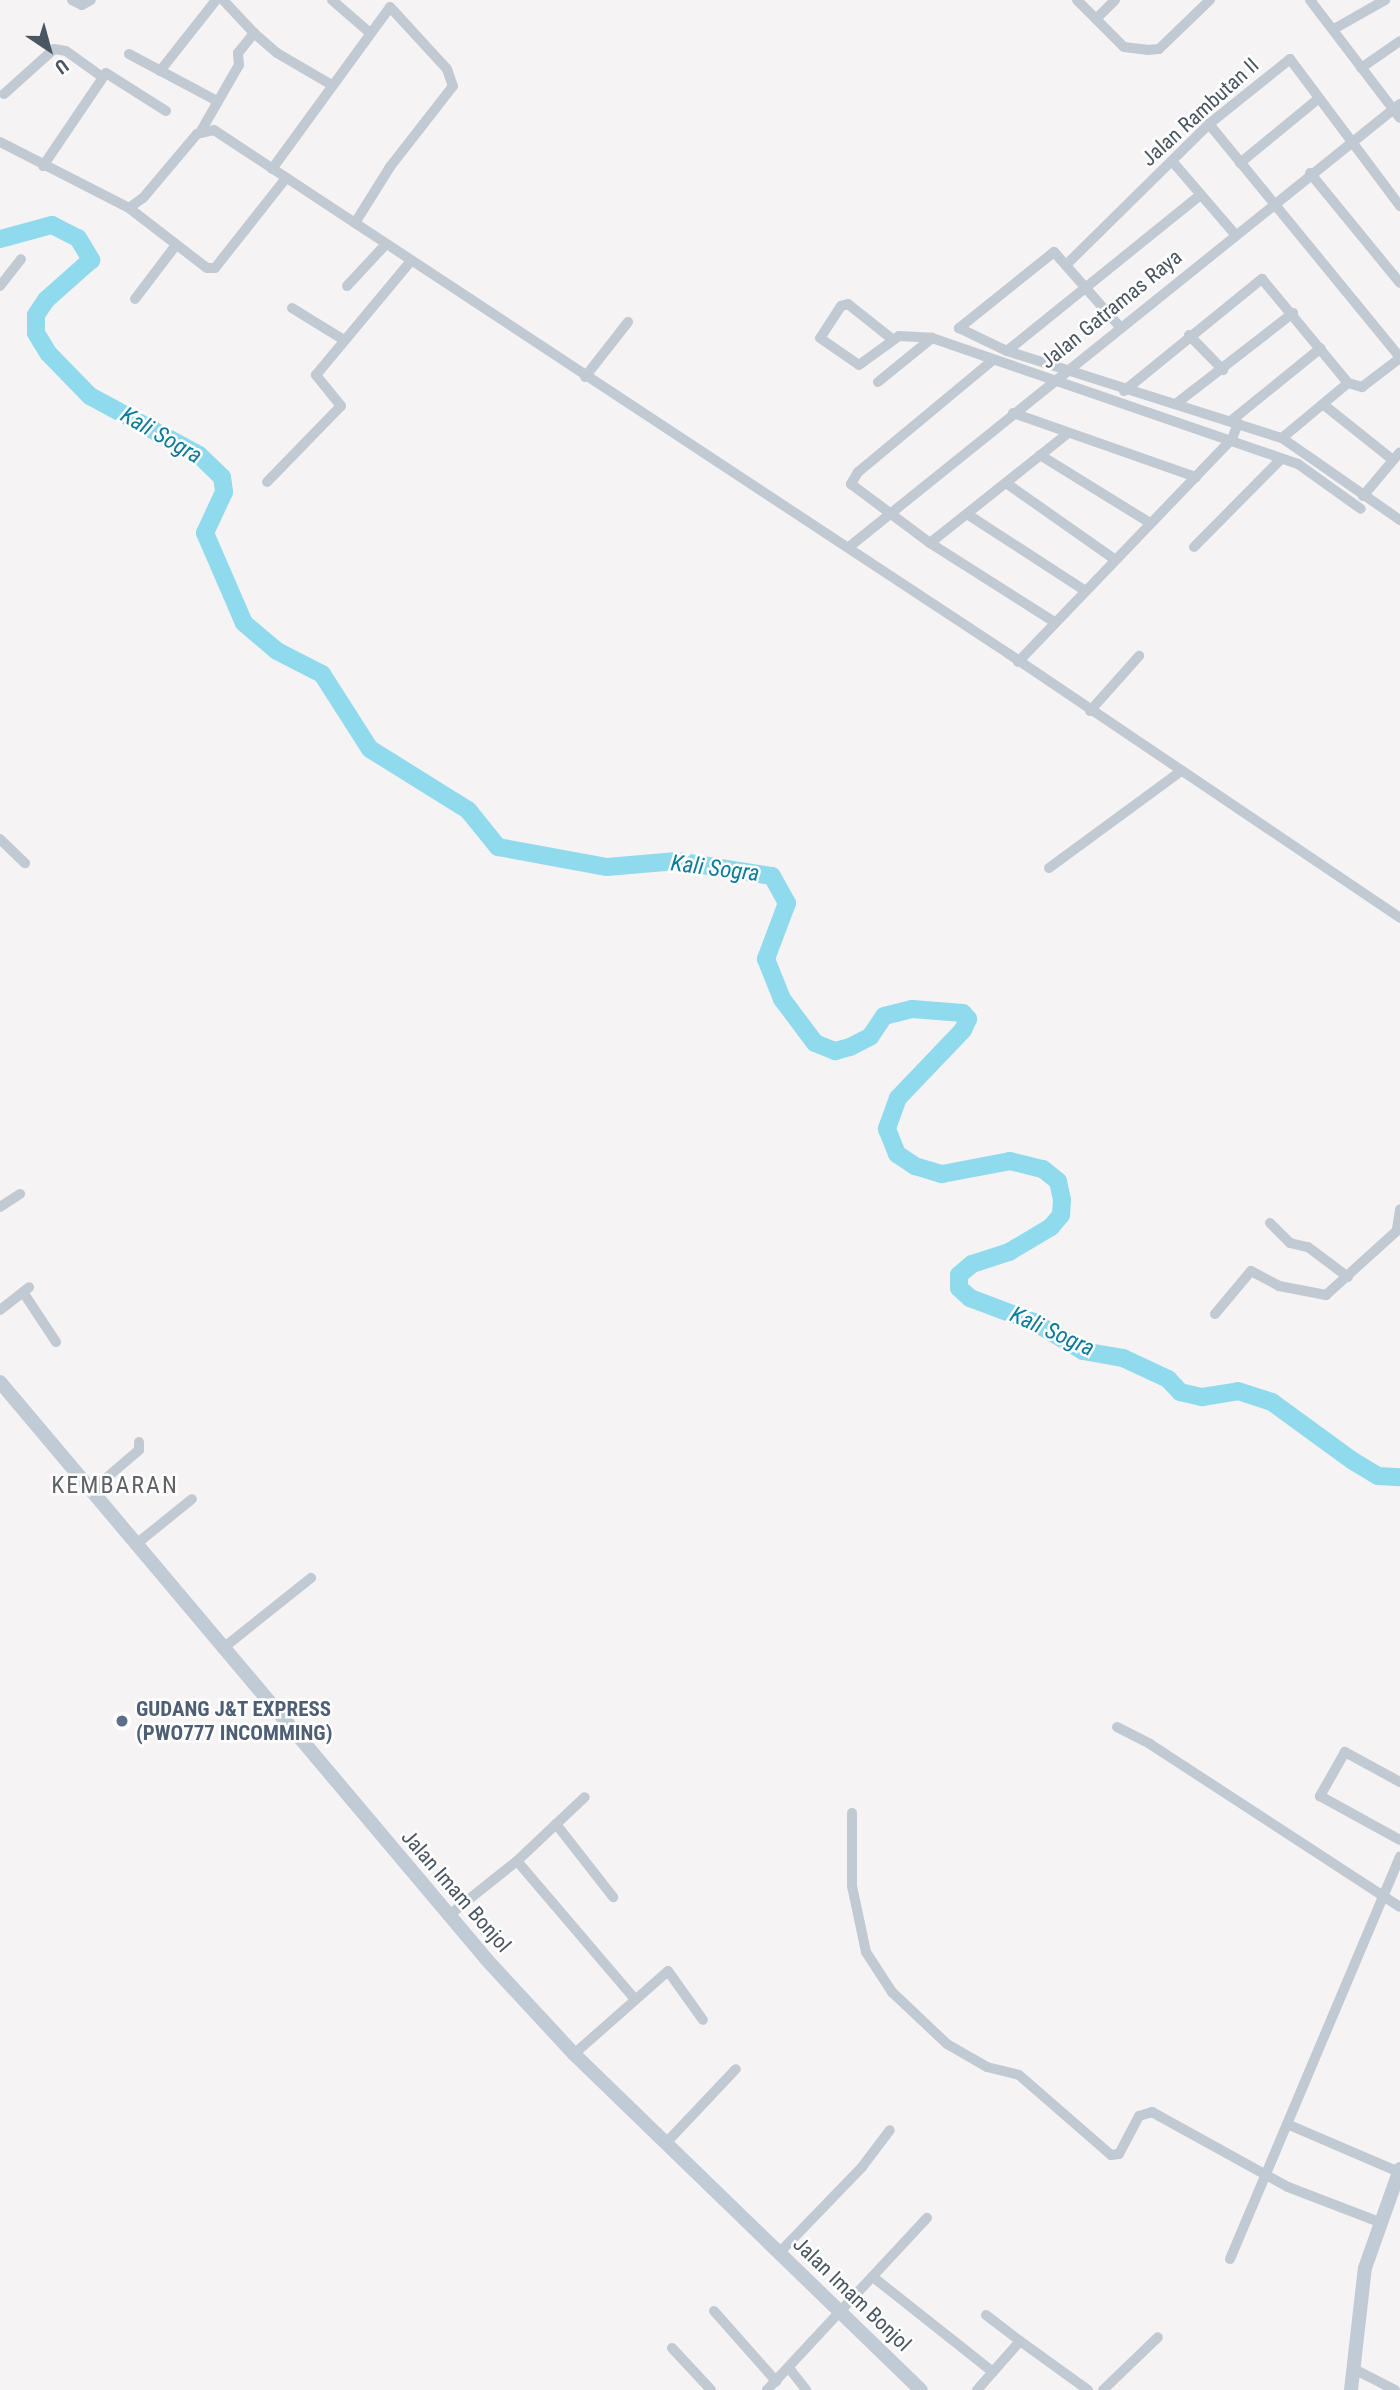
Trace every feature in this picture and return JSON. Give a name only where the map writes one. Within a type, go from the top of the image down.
[{"type":"main road","name":"Jalan Imam Bonjol","points":[[0,1382],[448,1916],[574,2054],[920,2390]]},
{"type":"main road","points":[[1351,2390],[1365,2268],[1379,2222],[1395,2199],[1399,2170]]},
{"type":"street","points":[[72,0],[82,5],[91,0]]},
{"type":"street","points":[[160,71],[216,0]]},
{"type":"street","points":[[223,0],[277,53],[330,84]]},
{"type":"street","points":[[332,0],[370,33]]},
{"type":"street","points":[[1077,0],[1124,47],[1159,49],[1203,2]]},
{"type":"street","points":[[1096,19],[1115,0]]},
{"type":"street","points":[[1310,0],[1361,68],[1396,107],[1400,118]]},
{"type":"street","points":[[1334,29],[1385,0]]},
{"type":"street","points":[[272,169],[330,84],[393,3],[447,69],[453,86],[390,167],[355,223]]},
{"type":"street","points":[[129,208],[138,203],[201,131],[215,100],[239,65],[238,53],[254,33]]},
{"type":"street","points":[[1361,68],[1400,41]]},
{"type":"street","points":[[4,94],[57,49],[102,76]]},
{"type":"street","points":[[129,54],[215,100]]},
{"type":"street","name":"Jalan Rambutan II","points":[[1066,265],[1209,124],[1290,59],[1400,206]]},
{"type":"street","points":[[43,166],[102,76],[109,72],[166,111]]},
{"type":"street","points":[[1240,163],[1318,99]]},
{"type":"street","name":"Jalan Gatramas Raya","points":[[849,547],[1234,233],[1396,107]]},
{"type":"street","points":[[1124,391],[1257,280],[1265,282],[1293,313],[1348,383],[1363,387],[1398,351],[1209,124]]},
{"type":"street","points":[[201,131],[214,130],[585,377],[849,547],[1400,918]]},
{"type":"street","points":[[0,142],[129,208],[206,268],[220,266],[286,178]]},
{"type":"street","points":[[1172,161],[1234,233]]},
{"type":"street","points":[[1310,173],[1400,284]]},
{"type":"street","points":[[1007,351],[1200,195]]},
{"type":"street","points":[[346,286],[386,244]]},
{"type":"street","points":[[135,299],[176,245]]},
{"type":"street","points":[[1120,327],[1054,252],[960,323],[964,334],[1007,351],[1124,391],[1177,403],[1282,438],[1400,520]]},
{"type":"street","points":[[0,286],[21,260]]},
{"type":"street","points":[[267,482],[341,406],[340,399],[316,377],[410,262]]},
{"type":"street","points":[[892,339],[848,304],[841,306],[820,338],[857,365],[892,339],[932,338],[1054,382],[1232,439],[1298,464],[1361,509]]},
{"type":"street","points":[[292,308],[344,340]]},
{"type":"street","points":[[1177,403],[1223,370],[1293,313]]},
{"type":"street","points":[[585,377],[628,322]]},
{"type":"street","points":[[1189,335],[1223,370]]},
{"type":"street","points":[[878,382],[932,338]]},
{"type":"street","points":[[1018,662],[1053,621],[1232,439],[1235,421],[1321,348]]},
{"type":"street","points":[[993,360],[852,478],[855,491],[930,543],[1053,621]]},
{"type":"street","points":[[1282,438],[1348,383]]},
{"type":"street","points":[[1324,405],[1397,456],[1363,496]]},
{"type":"street","points":[[1013,413],[1066,435],[1196,477]]},
{"type":"street","points":[[930,543],[1066,435]]},
{"type":"street","points":[[1040,455],[1150,523]]},
{"type":"street","points":[[1194,547],[1281,459]]},
{"type":"street","points":[[1006,483],[1114,559]]},
{"type":"street","points":[[967,514],[1084,590]]},
{"type":"street","points":[[1090,711],[1139,656]]},
{"type":"street","points":[[1049,868],[1181,771]]},
{"type":"street","points":[[0,839],[25,863]]},
{"type":"street","points":[[0,1207],[20,1194]]},
{"type":"street","points":[[1215,1314],[1251,1271],[1279,1286],[1317,1297],[1335,1290],[1399,1228],[1400,1209]]},
{"type":"street","points":[[1270,1223],[1290,1243],[1308,1247],[1348,1277]]},
{"type":"street","points":[[0,1310],[26,1289],[56,1342]]},
{"type":"street","points":[[91,1491],[139,1450],[139,1442]]},
{"type":"street","points":[[135,1545],[192,1499]]},
{"type":"street","points":[[222,1649],[311,1578]]},
{"type":"street","points":[[1117,1727],[1150,1744],[1400,1908]]},
{"type":"street","points":[[1400,1782],[1345,1752],[1320,1796],[1400,1840]]},
{"type":"street","points":[[448,1916],[517,1861],[585,1797]]},
{"type":"street","points":[[852,1813],[852,1886],[866,1952],[892,1992],[947,2043],[987,2067],[1018,2075],[1111,2155],[1119,2154],[1139,2116],[1149,2111],[1267,2176],[1379,2222]]},
{"type":"street","points":[[556,1824],[613,1898]]},
{"type":"street","points":[[1230,2259],[1400,1856]]},
{"type":"street","points":[[517,1861],[635,1999]]},
{"type":"street","points":[[574,2054],[635,1999],[671,1971],[703,2020]]},
{"type":"street","points":[[665,2144],[736,2069]]},
{"type":"street","points":[[1287,2124],[1399,2170]]},
{"type":"street","points":[[779,2253],[862,2167],[890,2130]]},
{"type":"street","points":[[767,2390],[927,2218]]},
{"type":"street","points":[[873,2277],[993,2372]]},
{"type":"street","points":[[714,2311],[776,2381]]},
{"type":"street","points":[[986,2315],[1088,2390]]},
{"type":"street","points":[[1103,2390],[1158,2337]]},
{"type":"street","points":[[977,2390],[1020,2341]]},
{"type":"street","points":[[671,2348],[711,2390]]},
{"type":"street","points":[[789,2368],[806,2390]]},
{"type":"street","points":[[1354,2369],[1395,2390]]},
{"type":"waterway","name":"Kali Sogra","points":[[0,239],[52,225],[78,238],[91,260],[46,300],[36,315],[36,333],[48,353],[90,396],[199,455],[222,477],[224,492],[205,533],[244,623],[277,651],[322,674],[370,749],[468,810],[498,847],[607,867],[677,861],[772,876],[787,903],[766,959],[782,999],[815,1043],[835,1051],[850,1047],[870,1037],[884,1016],[912,1009],[963,1013],[968,1019],[963,1030],[898,1098],[887,1129],[897,1154],[915,1166],[942,1174],[1010,1161],[1043,1169],[1058,1181],[1062,1200],[1061,1215],[1051,1227],[1009,1252],[972,1264],[959,1275],[959,1288],[970,1298],[1034,1322],[1083,1351],[1123,1358],[1168,1379],[1180,1392],[1202,1397],[1238,1391],[1272,1402],[1378,1476],[1400,1477]]},
{"type":"place","name":"GUDANG J&T EXPRESS (PWO777 INCOMMING)","points":[[122,1721]]},
{"type":"district","name":"KEMBARAN","points":[[115,1486]]}]
